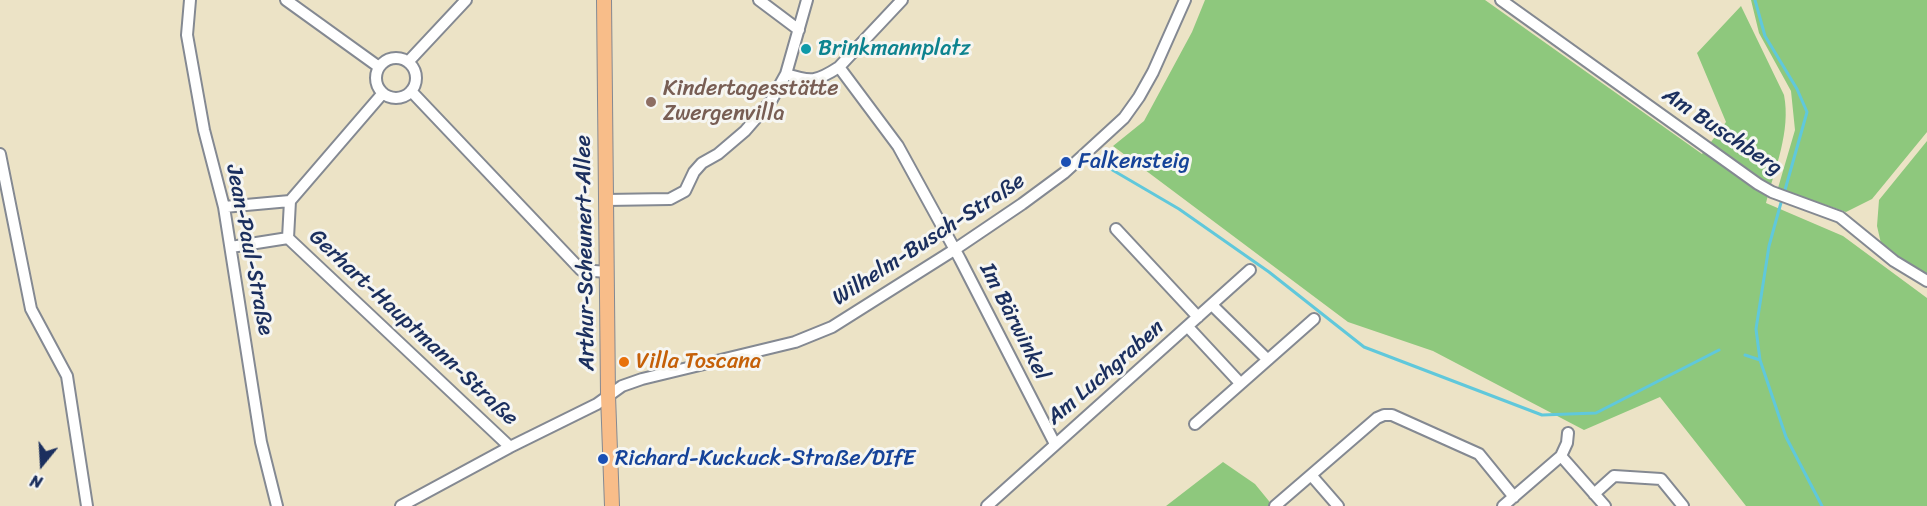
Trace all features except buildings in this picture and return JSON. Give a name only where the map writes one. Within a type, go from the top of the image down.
[{"type":"main road","name":"Arthur-Scheunert-Allee","points":[[604,0],[608,395],[612,506]]},
{"type":"street","name":"Jean-Paul-Straße","points":[[190,0],[187,35],[204,130],[224,207],[261,442],[277,506]]},
{"type":"street","points":[[286,0],[379,67]]},
{"type":"street","points":[[408,62],[466,0]]},
{"type":"street","points":[[759,0],[799,30]]},
{"type":"street","points":[[606,200],[670,199],[685,191],[694,172],[702,163],[718,154],[746,131],[771,101],[786,74],[807,0]]},
{"type":"street","points":[[786,74],[807,80],[826,75],[839,67],[902,0]]},
{"type":"street","name":"Wilhelm-Busch-Straße","points":[[401,506],[510,447],[597,404],[622,386],[642,379],[795,342],[832,327],[954,250],[1064,173],[1124,118],[1153,72],[1185,0]]},
{"type":"street","name":"Am Buschberg","points":[[1501,0],[1758,184],[1772,192],[1840,217],[1894,261],[1927,281]]},
{"type":"street","points":[[393,58],[408,62],[416,76],[411,91],[397,98],[383,93],[376,81],[379,67],[385,61],[393,58]]},
{"type":"street","name":"Im Bärwinkel","points":[[839,67],[898,146],[1055,444]]},
{"type":"street","points":[[411,91],[581,270],[607,272]]},
{"type":"street","points":[[224,207],[290,201],[383,93]]},
{"type":"street","points":[[0,154],[31,309],[67,376],[87,506]]},
{"type":"street","name":"Gerhart-Hauptmann-Straße","points":[[290,201],[288,238],[510,447]]},
{"type":"street","points":[[1116,229],[1198,317]]},
{"type":"street","name":"Gerhart-Hauptmann-Straße","points":[[231,247],[288,238]]},
{"type":"street","name":"Am Luchgraben","points":[[987,506],[1250,270]]},
{"type":"street","points":[[1212,305],[1267,359]]},
{"type":"street","points":[[1195,424],[1314,319]]},
{"type":"street","points":[[1188,327],[1240,383]]},
{"type":"street","points":[[1275,506],[1377,418],[1384,415],[1392,415],[1479,454],[1514,497]]},
{"type":"street","points":[[1503,506],[1561,456],[1568,433]]},
{"type":"street","points":[[1561,456],[1605,506]]},
{"type":"street","points":[[1311,475],[1338,506]]},
{"type":"street","points":[[1594,494],[1614,476],[1661,479],[1683,506]]},
{"type":"green space","points":[[1205,0],[1485,0],[1702,154],[1726,122],[1697,53],[1741,6],[1784,95],[1786,109],[1784,136],[1766,203],[1843,236],[1927,298],[1927,506],[1746,506],[1660,397],[1584,430],[1433,351],[1348,322],[1113,146],[1144,121],[1192,32]]},
{"type":"green space","points":[[1751,0],[1927,0],[1927,132],[1872,199],[1846,212],[1778,188],[1795,130],[1791,91],[1759,33]]},
{"type":"green space","points":[[1927,141],[1927,283],[1883,252],[1877,226],[1879,200]]},
{"type":"green space","points":[[1223,462],[1255,484],[1273,506],[1166,506]]},
{"type":"waterway","points":[[1755,0],[1765,36],[1797,89],[1807,112],[1785,190]]},
{"type":"waterway","points":[[1109,168],[1179,209],[1269,272],[1364,347],[1542,415],[1596,413],[1719,350]]},
{"type":"waterway","points":[[1782,199],[1769,246],[1756,329],[1760,360],[1786,437],[1822,506]]},
{"type":"waterway","points":[[1745,355],[1760,360]]},
{"type":"place","name":"Brinkmannplatz","points":[[806,49]]},
{"type":"place","name":"Kindertagesstätte Zwergenvilla","points":[[651,102]]},
{"type":"place","name":"Falkensteig","points":[[1066,162]]},
{"type":"place","name":"Villa Toscana","points":[[624,362]]},
{"type":"place","name":"Richard-Kuckuck-Straße/DIfE","points":[[603,459]]}]
